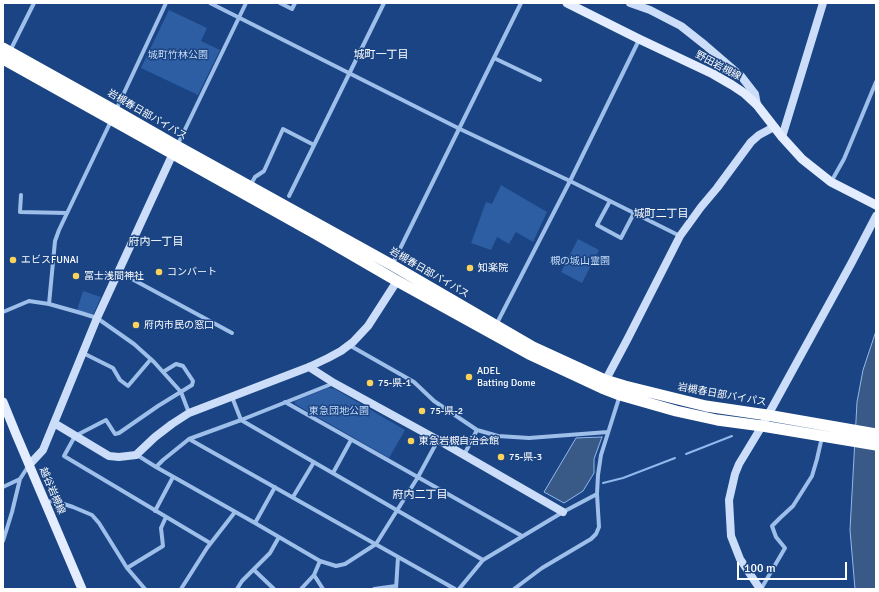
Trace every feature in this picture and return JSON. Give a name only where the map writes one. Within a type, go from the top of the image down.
[{"type":"highway","name":"岩槻春日部バイパス","points":[[5,53],[175,150],[396,280],[529,354],[603,384],[676,411],[717,420],[822,436],[834,432],[876,434]]},
{"type":"highway","name":"岩槻春日部バイパス","points":[[175,150],[250,187],[392,265],[533,347],[603,384]]},
{"type":"highway","name":"岩槻春日部バイパス","points":[[622,391],[767,415],[834,432],[876,445]]},
{"type":"main road","name":"野田岩槻線","points":[[567,3],[732,85],[757,105],[802,160],[831,182],[876,206]]},
{"type":"main road","name":"越谷岩槻線","points":[[3,402],[82,589]]},
{"type":"street","points":[[5,53],[34,3]]},
{"type":"street","points":[[49,304],[55,241],[59,230],[166,3]]},
{"type":"street","points":[[210,3],[460,129],[570,181],[680,236]]},
{"type":"street","points":[[3,541],[20,479],[29,465],[43,450],[97,318],[175,150],[246,3]]},
{"type":"street","points":[[280,3],[292,8],[295,3]]},
{"type":"street","points":[[288,196],[384,3]]},
{"type":"street","points":[[392,265],[521,3]]},
{"type":"street","points":[[630,3],[650,10],[681,26],[705,45],[741,76],[755,94],[757,105]]},
{"type":"street","points":[[782,136],[823,3]]},
{"type":"street","points":[[496,326],[570,181],[639,39]]},
{"type":"street","points":[[494,58],[540,80]]},
{"type":"street","points":[[831,182],[844,159],[876,82]]},
{"type":"street","points":[[603,384],[680,236],[751,142],[759,134],[774,127]]},
{"type":"street","points":[[250,187],[255,177],[264,171],[283,129],[314,145]]},
{"type":"street","points":[[21,195],[20,212],[68,213]]},
{"type":"street","points":[[610,201],[596,225],[621,238],[634,213]]},
{"type":"street","points":[[822,436],[812,476],[793,506],[772,526],[776,537],[784,548],[760,589],[740,559],[731,536],[729,500],[734,474],[762,426],[876,216]]},
{"type":"street","points":[[119,272],[232,333]]},
{"type":"street","points":[[54,423],[109,456],[119,457],[136,455],[166,428],[189,413],[309,367],[328,358],[353,342],[368,326],[396,280]]},
{"type":"street","points":[[3,312],[29,301],[49,304],[97,318],[134,344],[151,359],[181,392],[189,413]]},
{"type":"street","points":[[348,345],[414,382],[434,401],[477,430],[498,436],[529,438],[608,432]]},
{"type":"street","points":[[83,353],[113,368],[120,380],[128,386],[151,359]]},
{"type":"street","points":[[163,372],[176,364],[183,366],[193,381],[192,385],[119,433],[115,434],[106,420],[75,436],[64,456],[210,543]]},
{"type":"street","points":[[309,367],[334,383],[438,440],[563,512]]},
{"type":"street","points":[[156,468],[163,460],[189,439],[334,383]]},
{"type":"street","points":[[514,589],[542,568],[596,534],[599,527],[597,494],[601,455],[622,391]]},
{"type":"street","points":[[232,397],[241,420],[483,560]]},
{"type":"street","points":[[285,402],[522,536]]},
{"type":"street","points":[[464,455],[477,430]]},
{"type":"street","points":[[189,439],[455,589]]},
{"type":"street","points":[[333,473],[351,440]]},
{"type":"street","points":[[136,455],[156,468],[320,561],[336,566],[345,564],[376,544],[418,477],[438,440]]},
{"type":"street","points":[[293,498],[314,462]]},
{"type":"street","points":[[155,511],[173,477]]},
{"type":"street","points":[[3,487],[20,479]]},
{"type":"street","points":[[255,523],[275,487]]},
{"type":"street","points":[[459,589],[483,560],[563,512],[597,494]]},
{"type":"street","points":[[45,502],[54,501],[92,515],[127,568],[145,589]]},
{"type":"street","points":[[181,589],[210,543],[235,512]]},
{"type":"street","points":[[127,568],[163,546],[161,528],[166,517]]},
{"type":"street","points":[[236,589],[270,553],[279,537]]},
{"type":"street","points":[[374,589],[396,587],[398,557]]},
{"type":"street","points":[[301,589],[314,576],[320,561]]},
{"type":"street","points":[[254,570],[274,589]]},
{"type":"street","points":[[314,576],[323,589]]},
{"type":"green space","name":"城町竹林公園","points":[[169,10],[207,28],[201,41],[220,50],[198,95],[141,68]]},
{"type":"green space","points":[[501,185],[547,212],[533,242],[516,232],[509,244],[497,237],[491,250],[471,243],[486,202],[492,204]]},
{"type":"green space","name":"槻の城山霊園","points":[[578,239],[599,250],[582,283],[561,272]]},
{"type":"green space","points":[[83,291],[101,297],[93,315],[77,310]]},
{"type":"green space","name":"東急団地公園","points":[[328,388],[335,389],[405,430],[389,458],[295,404],[295,401]]},
{"type":"shaded area","points":[[876,331],[876,589],[855,589],[850,530],[857,402],[863,370]]},
{"type":"shaded area","points":[[602,437],[594,459],[594,473],[583,491],[564,503],[544,492],[576,438]]},
{"type":"waterway","points":[[686,454],[732,436]]},
{"type":"waterway","points":[[603,483],[623,478],[675,458]]},
{"type":"place","name":"エビスFUNAI","points":[[13,260]]},
{"type":"place","name":"知楽院","points":[[470,268]]},
{"type":"place","name":"コンバート","points":[[159,272]]},
{"type":"place","name":"冨士浅間神社","points":[[76,276]]},
{"type":"place","name":"府内市民の窓口","points":[[136,325]]},
{"type":"place","name":"ADEL Batting Dome","points":[[469,377]]},
{"type":"place","name":"75-県-1","points":[[370,383]]},
{"type":"place","name":"75-県-2","points":[[422,411]]},
{"type":"place","name":"東急岩槻自治会館","points":[[411,441]]},
{"type":"place","name":"75-県-3","points":[[501,457]]},
{"type":"district","name":"城町一丁目","points":[[381,55]]},
{"type":"district","name":"城町二丁目","points":[[661,214]]},
{"type":"district","name":"府内一丁目","points":[[156,242]]},
{"type":"district","name":"府内二丁目","points":[[420,495]]}]
